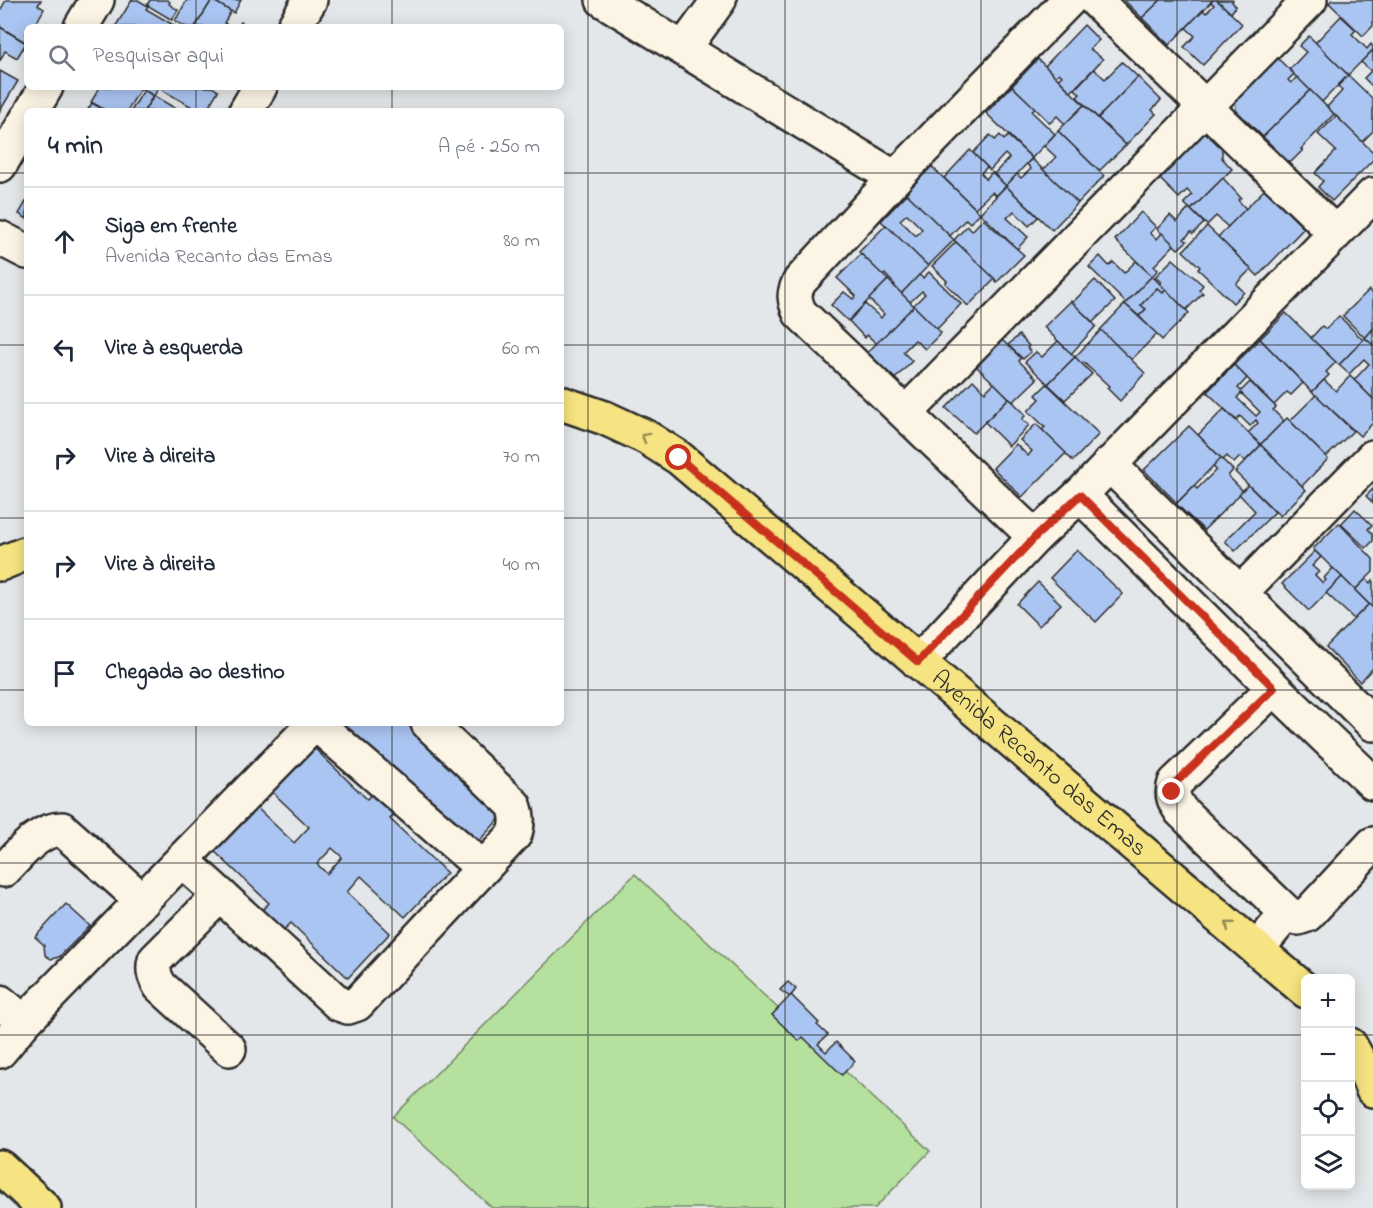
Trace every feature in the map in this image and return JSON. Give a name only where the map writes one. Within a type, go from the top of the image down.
[{"type":"main road","name":"Avenida Recanto das Emas","points":[[564,404],[605,418],[646,436],[679,458],[1301,988]]},
{"type":"main road","points":[[0,564],[24,554]]},
{"type":"main road","points":[[1355,1054],[1373,1090]]},
{"type":"main road","points":[[0,1167],[44,1208]]},
{"type":"street","points":[[83,24],[97,0]]},
{"type":"street","points":[[296,24],[310,0]]},
{"type":"street","points":[[603,0],[895,178]]},
{"type":"street","points":[[684,48],[719,0]]},
{"type":"street","points":[[1035,537],[800,313],[794,302],[794,291],[800,280],[895,178],[1070,0]]},
{"type":"street","points":[[1095,0],[1335,233]]},
{"type":"street","points":[[906,414],[1205,105],[1310,0]]},
{"type":"street","points":[[34,108],[44,90]]},
{"type":"street","points":[[248,108],[258,90]]},
{"type":"street","points":[[0,165],[24,124]]},
{"type":"street","points":[[918,662],[1035,537],[1080,495],[1373,195]]},
{"type":"street","points":[[0,238],[24,250]]},
{"type":"street","points":[[1240,593],[1373,457]]},
{"type":"street","points":[[1110,464],[1240,593],[1367,707]]},
{"type":"street","points":[[1080,495],[1373,783]]},
{"type":"street","points":[[1274,688],[1175,783],[1172,792],[1175,803],[1181,812],[1287,913],[1298,918],[1307,915],[1373,844]]},
{"type":"street","points":[[0,1051],[12,1012],[143,901],[312,726]]},
{"type":"street","points":[[318,726],[483,868]]},
{"type":"street","points":[[183,861],[339,1004],[348,1007],[357,1004],[515,834],[518,816],[514,805],[431,726]]},
{"type":"street","points":[[4,870],[42,834],[51,829],[62,829],[143,901]]},
{"type":"street","points":[[220,895],[155,960],[153,968],[160,986],[230,1049]]},
{"type":"street","points":[[1257,949],[1287,913]]},
{"type":"green space","points":[[635,874],[930,1151],[875,1208],[492,1208],[393,1117]]},
{"type":"building","points":[[6,0],[41,0],[38,5],[44,9],[36,24],[24,24],[24,41],[0,27],[0,11]]},
{"type":"building","points":[[132,0],[138,0],[148,6],[146,9],[172,24],[117,24]]},
{"type":"building","points":[[150,0],[170,2],[169,4],[178,10],[172,20],[147,5]]},
{"type":"building","points":[[187,0],[212,0],[197,24],[180,24],[175,21]]},
{"type":"building","points":[[212,0],[231,11],[224,23],[226,24],[197,24]]},
{"type":"building","points":[[212,0],[241,0],[234,13]]},
{"type":"building","points":[[1124,0],[1161,0],[1142,18]]},
{"type":"building","points":[[1161,0],[1213,0],[1169,45],[1142,18]]},
{"type":"building","points":[[1217,0],[1242,24],[1203,65],[1184,47],[1195,36],[1186,28],[1203,10],[1206,13],[1214,5],[1211,2]]},
{"type":"building","points":[[1217,0],[1233,0],[1236,6],[1231,13]]},
{"type":"building","points":[[1332,0],[1373,0],[1373,26],[1363,36],[1329,3]]},
{"type":"building","points":[[1341,16],[1356,30],[1352,34],[1367,49],[1371,44],[1373,47],[1373,50],[1348,75],[1315,43]]},
{"type":"building","points":[[1084,25],[1099,40],[1090,49],[1103,59],[1071,92],[1058,79],[1062,76],[1059,73],[1055,77],[1045,66]]},
{"type":"building","points":[[0,27],[24,42],[24,46],[17,58],[5,51],[0,61]]},
{"type":"building","points":[[1309,36],[1348,75],[1322,102],[1289,70],[1306,52],[1299,46]]},
{"type":"building","points":[[1373,50],[1373,87],[1364,78],[1371,71],[1361,62]]},
{"type":"building","points":[[1275,56],[1294,74],[1288,80],[1291,83],[1297,77],[1310,90],[1263,137],[1236,110],[1235,98]]},
{"type":"building","points":[[1038,59],[1084,105],[1065,124],[1057,116],[1050,123],[1012,86]]},
{"type":"building","points":[[1122,62],[1138,77],[1098,118],[1077,97],[1080,94],[1075,89],[1094,69],[1105,79]]},
{"type":"building","points":[[0,71],[18,81],[0,111]]},
{"type":"building","points":[[1348,75],[1373,99],[1373,131],[1362,142],[1327,107],[1342,91],[1338,86]]},
{"type":"building","points":[[1138,77],[1161,100],[1152,110],[1156,114],[1126,145],[1098,118]]},
{"type":"building","points":[[1012,86],[1035,108],[1032,112],[1055,134],[1032,158],[986,113]]},
{"type":"building","points":[[98,90],[140,90],[129,108],[102,108],[91,102]]},
{"type":"building","points":[[144,90],[157,90],[154,96]]},
{"type":"building","points":[[144,90],[153,96],[146,108],[133,108]]},
{"type":"building","points":[[162,90],[218,91],[208,108],[194,108]]},
{"type":"building","points":[[1310,90],[1334,114],[1290,163],[1263,137]]},
{"type":"building","points":[[154,96],[175,108],[146,108]]},
{"type":"building","points":[[92,103],[101,108],[89,108]]},
{"type":"building","points":[[1084,105],[1126,145],[1099,171],[1058,131]]},
{"type":"building","points":[[1336,116],[1373,152],[1373,160],[1332,201],[1318,187],[1323,181],[1315,173],[1336,151],[1318,134]]},
{"type":"building","points":[[1058,131],[1104,176],[1078,203],[1043,170],[1056,157],[1044,146]]},
{"type":"building","points":[[1200,134],[1207,134],[1222,148],[1222,158],[1232,169],[1191,210],[1184,203],[1192,195],[1187,190],[1179,198],[1158,177]]},
{"type":"building","points":[[990,135],[995,140],[1000,135],[1004,140],[1008,136],[1032,158],[1006,186],[994,174],[1009,158],[1005,154],[990,170],[973,153]]},
{"type":"building","points":[[970,150],[987,167],[981,173],[986,179],[992,172],[1006,186],[996,196],[992,192],[975,208],[944,178]]},
{"type":"building","points":[[1032,159],[1078,203],[1052,230],[1006,186],[1017,174],[1021,178],[1031,169],[1027,164]]},
{"type":"building","points":[[930,165],[980,213],[970,223],[966,219],[950,236],[904,192]]},
{"type":"building","points":[[1223,178],[1241,198],[1238,200],[1246,209],[1228,227],[1216,216],[1207,225],[1191,210]]},
{"type":"building","points":[[1006,186],[1038,217],[1029,226],[1014,211],[1007,218],[1028,237],[1017,249],[980,213]]},
{"type":"building","points":[[1265,189],[1304,228],[1258,276],[1218,237]]},
{"type":"building","points":[[907,194],[954,240],[928,266],[881,221]],"holes":[[[907,214],[922,229],[916,236],[900,220]]]},
{"type":"building","points":[[24,205],[24,217],[19,214]]},
{"type":"building","points":[[1189,208],[1204,223],[1184,239],[1187,241],[1178,249],[1157,229],[1170,215],[1177,222]]},
{"type":"building","points":[[1141,212],[1156,227],[1150,233],[1157,239],[1162,233],[1174,245],[1154,266],[1158,270],[1152,276],[1115,240]]},
{"type":"building","points":[[983,219],[1024,255],[997,282],[954,240],[967,226],[972,231]]},
{"type":"building","points":[[886,225],[928,266],[901,294],[885,274],[883,276],[859,252]]},
{"type":"building","points":[[1207,226],[1251,269],[1236,284],[1244,292],[1233,303],[1183,251]]},
{"type":"building","points":[[956,242],[995,279],[968,306],[932,266]]},
{"type":"building","points":[[861,254],[888,280],[848,321],[831,305],[844,292],[853,299],[856,296],[837,278]]},
{"type":"building","points":[[1100,256],[1109,266],[1113,262],[1124,273],[1136,261],[1152,276],[1126,303],[1089,267]]},
{"type":"building","points":[[1173,259],[1203,285],[1199,290],[1203,293],[1186,310],[1159,284],[1161,282],[1155,277]]},
{"type":"building","points":[[929,272],[961,304],[937,329],[913,306],[925,294],[922,291],[910,302],[901,294],[919,275],[923,278]]},
{"type":"building","points":[[1152,276],[1166,290],[1163,293],[1157,288],[1141,305],[1146,309],[1139,316],[1125,304]]},
{"type":"building","points":[[888,280],[914,306],[877,344],[867,335],[865,338],[849,321],[865,304],[881,318],[884,314],[869,299]]},
{"type":"building","points":[[1095,280],[1115,301],[1093,322],[1072,303]]},
{"type":"building","points":[[1157,288],[1163,293],[1166,290],[1189,313],[1162,340],[1139,316],[1146,309],[1141,305]]},
{"type":"building","points":[[1369,290],[1373,294],[1373,329],[1365,338],[1343,316]]},
{"type":"building","points":[[1071,301],[1096,326],[1071,354],[1044,327]]},
{"type":"building","points":[[1125,304],[1157,334],[1131,360],[1100,330]]},
{"type":"building","points":[[914,306],[941,333],[925,349],[915,340],[903,352],[912,361],[893,381],[866,354]]},
{"type":"building","points":[[1286,313],[1336,362],[1326,372],[1329,375],[1312,392],[1260,339]]},
{"type":"building","points":[[1339,316],[1363,340],[1339,365],[1311,338],[1322,326],[1326,329]]},
{"type":"building","points":[[1373,329],[1373,345],[1365,338]]},
{"type":"building","points":[[1101,330],[1145,373],[1120,401],[1107,388],[1109,386],[1075,357]]},
{"type":"building","points":[[1019,335],[1029,346],[1027,348],[1031,352],[1023,359],[1008,345]]},
{"type":"building","points":[[1365,338],[1373,345],[1373,399],[1354,380],[1369,364],[1364,359],[1349,374],[1339,365]]},
{"type":"building","points":[[1001,339],[1021,358],[1019,361],[1037,379],[1013,402],[976,366]]},
{"type":"building","points":[[1260,339],[1303,383],[1291,395],[1287,392],[1274,405],[1234,365]]},
{"type":"building","points":[[1058,341],[1075,357],[1048,384],[1025,362],[1036,352],[1042,357]]},
{"type":"building","points":[[1075,357],[1092,374],[1065,400],[1048,384]]},
{"type":"building","points":[[1234,365],[1247,378],[1238,388],[1241,391],[1250,382],[1276,407],[1273,410],[1284,421],[1260,445],[1248,433],[1258,423],[1256,420],[1250,426],[1240,416],[1236,420],[1207,392]],"holes":[[[1241,393],[1260,412],[1256,416],[1237,398]]]},
{"type":"building","points":[[1350,376],[1373,399],[1373,423],[1360,436],[1312,392],[1324,380],[1336,391]]},
{"type":"building","points":[[973,380],[985,392],[994,383],[1009,398],[974,433],[946,408]]},
{"type":"building","points":[[1047,384],[1099,434],[1073,461],[1042,430],[1045,427],[1028,411],[1040,399],[1036,395]]},
{"type":"building","points":[[1316,395],[1353,431],[1326,457],[1290,421]]},
{"type":"building","points":[[1009,398],[1026,415],[1022,419],[1029,425],[1009,446],[985,422]]},
{"type":"building","points":[[1224,409],[1261,445],[1245,461],[1240,457],[1234,463],[1227,456],[1223,460],[1198,435]]},
{"type":"building","points":[[1287,418],[1328,459],[1302,486],[1260,445]]},
{"type":"building","points":[[1036,424],[1066,453],[1022,497],[993,468],[1016,444],[1028,456],[1032,451],[1020,440]]},
{"type":"building","points":[[1189,426],[1221,458],[1177,503],[1144,470]]},
{"type":"building","points":[[1261,445],[1306,490],[1280,516],[1235,472]]},
{"type":"building","points":[[1221,458],[1233,470],[1228,476],[1243,491],[1204,530],[1176,504],[1194,486],[1197,489],[1216,470],[1213,466]]},
{"type":"building","points":[[1248,485],[1275,512],[1235,551],[1225,541],[1255,511],[1239,494]]},
{"type":"building","points":[[1373,489],[1373,503],[1366,496]]},
{"type":"building","points":[[1355,509],[1372,525],[1368,529],[1373,534],[1373,541],[1366,548],[1341,524]]},
{"type":"building","points":[[1339,523],[1373,559],[1373,572],[1355,590],[1313,549]]},
{"type":"building","points":[[1077,550],[1123,594],[1096,622],[1050,578]]},
{"type":"building","points":[[1315,551],[1321,557],[1312,566],[1319,572],[1315,575],[1323,583],[1326,580],[1324,578],[1333,568],[1342,577],[1309,611],[1282,584]]},
{"type":"building","points":[[1342,577],[1369,604],[1354,619],[1326,593]]},
{"type":"building","points":[[1366,579],[1370,583],[1373,580],[1373,608],[1355,590]]},
{"type":"building","points":[[1038,582],[1061,604],[1039,626],[1017,604]]},
{"type":"building","points":[[1369,604],[1373,608],[1373,668],[1360,682],[1326,647]]},
{"type":"building","points":[[346,726],[413,726],[505,813],[473,847]]},
{"type":"building","points":[[310,744],[367,799],[377,789],[399,809],[390,819],[447,873],[405,917],[361,876],[347,892],[390,933],[348,978],[291,923],[281,933],[259,913],[269,903],[211,848],[253,804],[294,843],[309,827],[269,789]],"holes":[[[332,848],[342,857],[327,874],[317,864]]]},
{"type":"building","points":[[66,904],[90,926],[59,957],[51,959],[45,955],[44,945],[35,937]]},
{"type":"building","points":[[788,982],[796,989],[790,997],[780,990]]},
{"type":"building","points":[[791,995],[828,1035],[818,1044],[826,1052],[836,1042],[855,1061],[842,1075],[803,1037],[799,1041],[772,1015]]},
{"type":"route","points":[[679,458],[918,662],[1035,537],[1080,495],[1274,688],[1175,783],[1172,792]]}]
